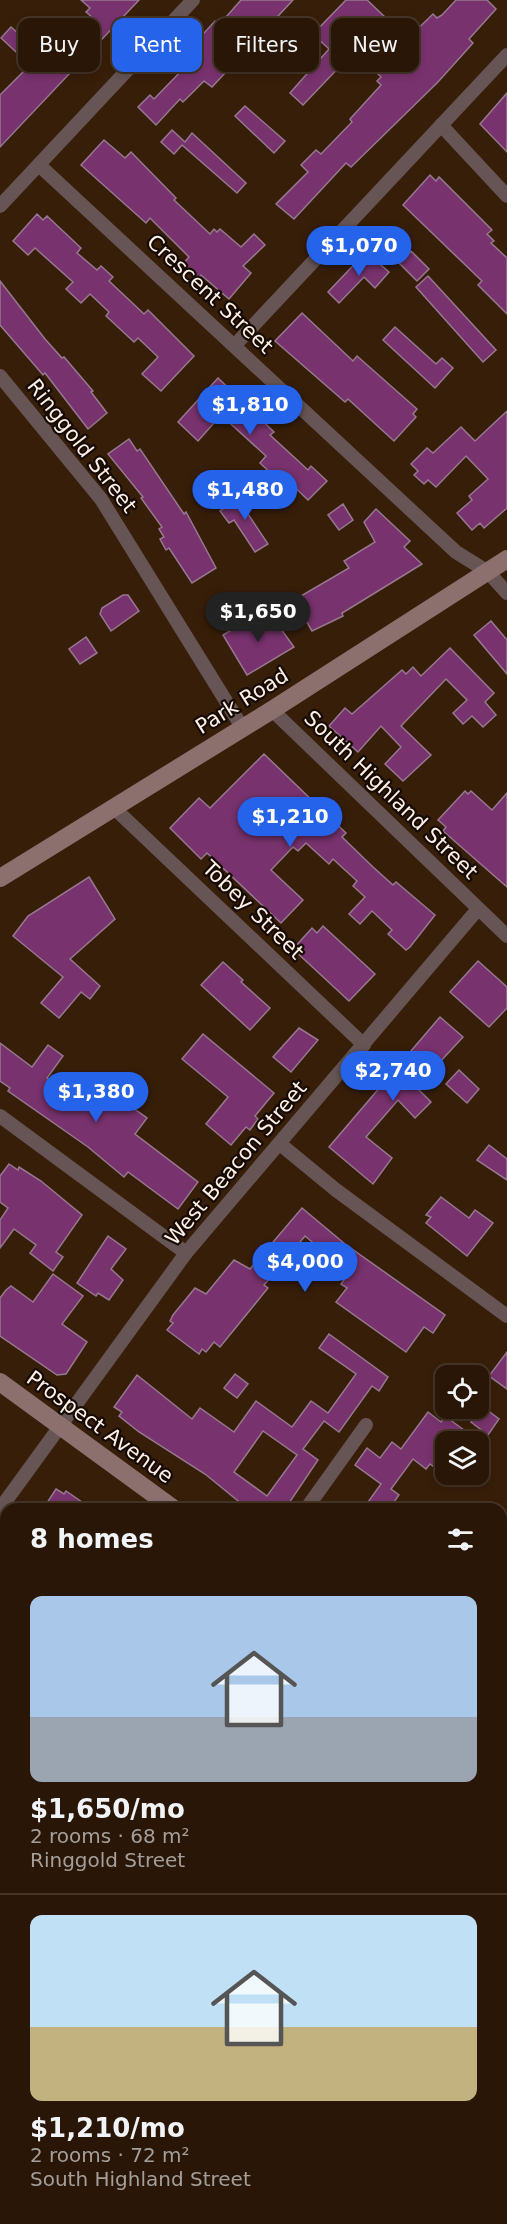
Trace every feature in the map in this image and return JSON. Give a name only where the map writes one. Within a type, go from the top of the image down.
[{"type":"main road","name":"Park Road","points":[[0,878],[272,710],[507,559]]},
{"type":"main road","name":"Prospect Avenue","points":[[0,1382],[166,1503]]},
{"type":"street","points":[[0,206],[193,0]]},
{"type":"street","points":[[235,345],[507,55]]},
{"type":"street","points":[[441,124],[507,196]]},
{"type":"street","name":"Crescent Street","points":[[39,165],[456,552],[488,572],[507,593]]},
{"type":"street","name":"Ringgold Street","points":[[0,376],[101,499],[242,728]]},
{"type":"street","name":"South Highland Street","points":[[272,710],[507,936]]},
{"type":"street","name":"Tobey Street","points":[[113,807],[364,1045]]},
{"type":"street","name":"West Beacon Street","points":[[4,1503],[186,1254],[478,909]]},
{"type":"street","points":[[0,1116],[186,1254]]},
{"type":"street","points":[[280,1144],[336,1190],[507,1316]]},
{"type":"street","points":[[310,1503],[366,1425]]},
{"type":"building","points":[[81,0],[139,0],[122,18],[112,18],[112,29],[100,41],[100,18],[93,18],[86,12],[90,8]]},
{"type":"building","points":[[241,0],[293,0],[276,18],[225,18]]},
{"type":"building","points":[[346,0],[367,0],[386,18],[331,18],[331,72],[334,72],[303,105],[290,93],[309,72],[319,72],[319,60],[329,49],[319,40],[319,28]]},
{"type":"building","points":[[456,0],[487,0],[496,9],[469,39],[473,43],[438,82],[351,167],[346,163],[294,219],[276,204],[308,172],[301,165],[316,150],[321,154],[352,122],[350,119],[381,85],[377,81],[381,77],[378,74],[380,72],[419,72],[419,28],[433,14],[437,18]]},
{"type":"building","points":[[214,22],[214,72],[226,72],[212,87],[204,81],[183,102],[180,99],[156,125],[138,107],[150,95],[154,99],[180,72],[202,72],[202,35]]},
{"type":"building","points":[[11,27],[18,33],[18,54],[1,38]]},
{"type":"building","points":[[23,72],[71,72],[0,147],[0,95]]},
{"type":"building","points":[[507,93],[507,152],[480,124]]},
{"type":"building","points":[[245,106],[285,141],[274,153],[235,116]]},
{"type":"building","points":[[172,130],[185,142],[192,133],[246,183],[237,193],[182,145],[174,154],[161,142]]},
{"type":"building","points":[[104,140],[125,158],[131,152],[176,198],[174,200],[210,234],[214,229],[217,232],[220,229],[241,247],[254,234],[265,245],[243,266],[251,273],[229,299],[201,275],[199,278],[183,264],[189,257],[150,218],[146,223],[81,165]]},
{"type":"building","points":[[430,175],[436,181],[439,177],[492,230],[487,234],[494,241],[491,243],[507,258],[507,314],[478,285],[482,281],[403,205]]},
{"type":"building","points":[[37,214],[43,220],[47,216],[81,248],[77,253],[97,270],[101,266],[113,277],[109,281],[144,314],[148,310],[194,356],[161,391],[142,374],[158,357],[138,338],[134,342],[106,316],[109,312],[90,294],[81,303],[66,289],[73,282],[35,248],[28,255],[13,241]]},
{"type":"building","points":[[411,251],[429,269],[417,281],[399,263]]},
{"type":"building","points":[[366,252],[389,272],[375,288],[364,277],[339,303],[328,292]]},
{"type":"building","points":[[428,276],[496,350],[483,362],[416,287]]},
{"type":"building","points":[[0,281],[45,339],[93,391],[91,392],[107,413],[88,429],[45,373],[43,375],[0,325]]},
{"type":"building","points":[[302,313],[353,361],[357,356],[417,409],[413,414],[416,417],[394,441],[348,399],[345,402],[275,341]]},
{"type":"building","points":[[395,327],[436,364],[442,358],[453,368],[435,388],[383,340]]},
{"type":"building","points":[[218,378],[274,432],[270,435],[308,470],[311,466],[327,481],[308,500],[281,474],[277,479],[260,463],[266,456],[221,415],[198,441],[178,422]]},
{"type":"building","points":[[507,411],[507,508],[484,528],[480,523],[472,530],[457,513],[472,500],[469,496],[488,479],[466,456],[436,487],[428,480],[424,484],[414,475],[418,471],[411,464],[427,448],[433,453],[461,427],[475,441]]},
{"type":"building","points":[[129,439],[137,451],[140,449],[184,514],[186,512],[216,568],[192,583],[169,548],[166,550],[160,539],[164,537],[159,529],[162,527],[141,498],[143,497],[108,454]]},
{"type":"building","points":[[246,492],[255,505],[246,511],[268,544],[255,552],[234,520],[229,523],[220,511]]},
{"type":"building","points":[[343,504],[353,520],[339,530],[328,515]]},
{"type":"building","points":[[376,509],[410,541],[404,547],[422,564],[342,613],[343,616],[312,631],[294,600],[349,568],[344,561],[375,542],[364,522]]},
{"type":"building","points":[[123,595],[128,595],[139,611],[111,631],[100,614],[102,608]]},
{"type":"building","points":[[268,611],[294,647],[247,675],[223,635],[243,623],[245,627]]},
{"type":"building","points":[[491,621],[507,640],[507,674],[474,635]]},
{"type":"building","points":[[86,637],[97,653],[80,664],[69,649]]},
{"type":"building","points":[[450,648],[494,693],[485,702],[496,715],[483,727],[472,716],[463,724],[453,713],[467,700],[446,679],[401,726],[431,755],[403,781],[385,764],[401,747],[381,726],[358,752],[329,726],[345,708],[352,714],[402,670],[406,674],[413,667],[421,676]]},
{"type":"building","points":[[264,754],[346,833],[342,837],[373,867],[393,885],[396,882],[435,915],[406,950],[388,934],[392,930],[372,911],[360,924],[349,914],[365,897],[353,886],[357,881],[333,859],[329,864],[306,843],[298,851],[293,847],[271,870],[303,900],[281,923],[207,853],[201,859],[170,828],[199,798],[210,808]]},
{"type":"building","points":[[465,791],[468,794],[471,791],[492,810],[507,793],[507,887],[443,831],[446,827],[438,820]]},
{"type":"building","points":[[89,877],[115,919],[70,959],[100,986],[90,999],[81,992],[59,1018],[41,1003],[63,977],[13,936],[28,916]]},
{"type":"building","points":[[323,926],[375,974],[349,1001],[293,949],[312,928],[317,933]]},
{"type":"building","points":[[478,961],[507,987],[507,1008],[489,1027],[450,992]]},
{"type":"building","points":[[223,962],[270,1008],[250,1030],[201,985]]},
{"type":"building","points":[[440,1017],[463,1037],[439,1063],[434,1058],[412,1083],[431,1102],[415,1118],[398,1100],[366,1137],[392,1158],[373,1184],[329,1147]]},
{"type":"building","points":[[299,1028],[318,1040],[291,1072],[273,1057]]},
{"type":"building","points":[[203,1034],[274,1093],[255,1116],[258,1119],[250,1130],[246,1127],[231,1145],[206,1124],[228,1097],[182,1059]]},
{"type":"building","points":[[0,1043],[32,1067],[48,1045],[63,1056],[47,1078],[73,1097],[88,1076],[147,1118],[135,1134],[198,1182],[178,1209],[128,1172],[124,1177],[88,1147],[8,1091],[10,1088],[0,1081]]},
{"type":"building","points":[[459,1070],[479,1089],[467,1103],[446,1084]]},
{"type":"building","points":[[489,1145],[507,1159],[507,1180],[477,1160]]},
{"type":"building","points":[[9,1164],[18,1170],[19,1167],[41,1181],[82,1215],[56,1252],[63,1257],[53,1271],[30,1253],[36,1245],[14,1229],[0,1248],[0,1220],[8,1208],[0,1202],[0,1176]]},
{"type":"building","points":[[441,1197],[469,1218],[475,1210],[493,1223],[467,1256],[426,1223],[431,1217],[426,1215]]},
{"type":"building","points":[[302,1208],[345,1244],[445,1315],[433,1333],[424,1327],[406,1352],[336,1302],[347,1288],[341,1284],[344,1280],[331,1271],[337,1263],[305,1236],[264,1285],[268,1288],[220,1347],[214,1342],[206,1352],[202,1349],[199,1354],[167,1330],[173,1323],[170,1321],[173,1315],[195,1288],[206,1294],[234,1260],[250,1269]]},
{"type":"building","points":[[108,1236],[126,1249],[111,1269],[123,1280],[109,1300],[98,1293],[96,1296],[77,1283]]},
{"type":"building","points":[[53,1274],[83,1296],[62,1324],[87,1342],[66,1374],[57,1375],[0,1336],[0,1298],[6,1290],[11,1286],[33,1302]]},
{"type":"building","points":[[329,1334],[388,1377],[379,1391],[372,1386],[339,1432],[324,1421],[303,1449],[318,1460],[289,1503],[241,1503],[205,1474],[139,1432],[119,1416],[122,1412],[114,1407],[137,1375],[192,1419],[200,1408],[234,1432],[256,1401],[292,1427],[311,1401],[328,1413],[356,1374],[319,1348]],"holes":[[[263,1431],[297,1455],[267,1496],[234,1472]]]},
{"type":"building","points":[[507,1352],[507,1389],[489,1376]]},
{"type":"building","points":[[235,1374],[248,1384],[237,1398],[224,1388]]},
{"type":"building","points":[[428,1412],[441,1422],[443,1419],[449,1419],[465,1431],[435,1431],[435,1468],[430,1464],[426,1469],[413,1459],[391,1489],[399,1495],[393,1503],[367,1503],[381,1484],[355,1465],[367,1448],[380,1458],[392,1442],[401,1449]]},
{"type":"building","points":[[489,1412],[499,1419],[489,1434],[489,1431],[483,1431],[471,1422],[473,1419],[489,1419]]},
{"type":"building","points":[[56,1489],[64,1494],[66,1491],[83,1503],[47,1503]]}]
